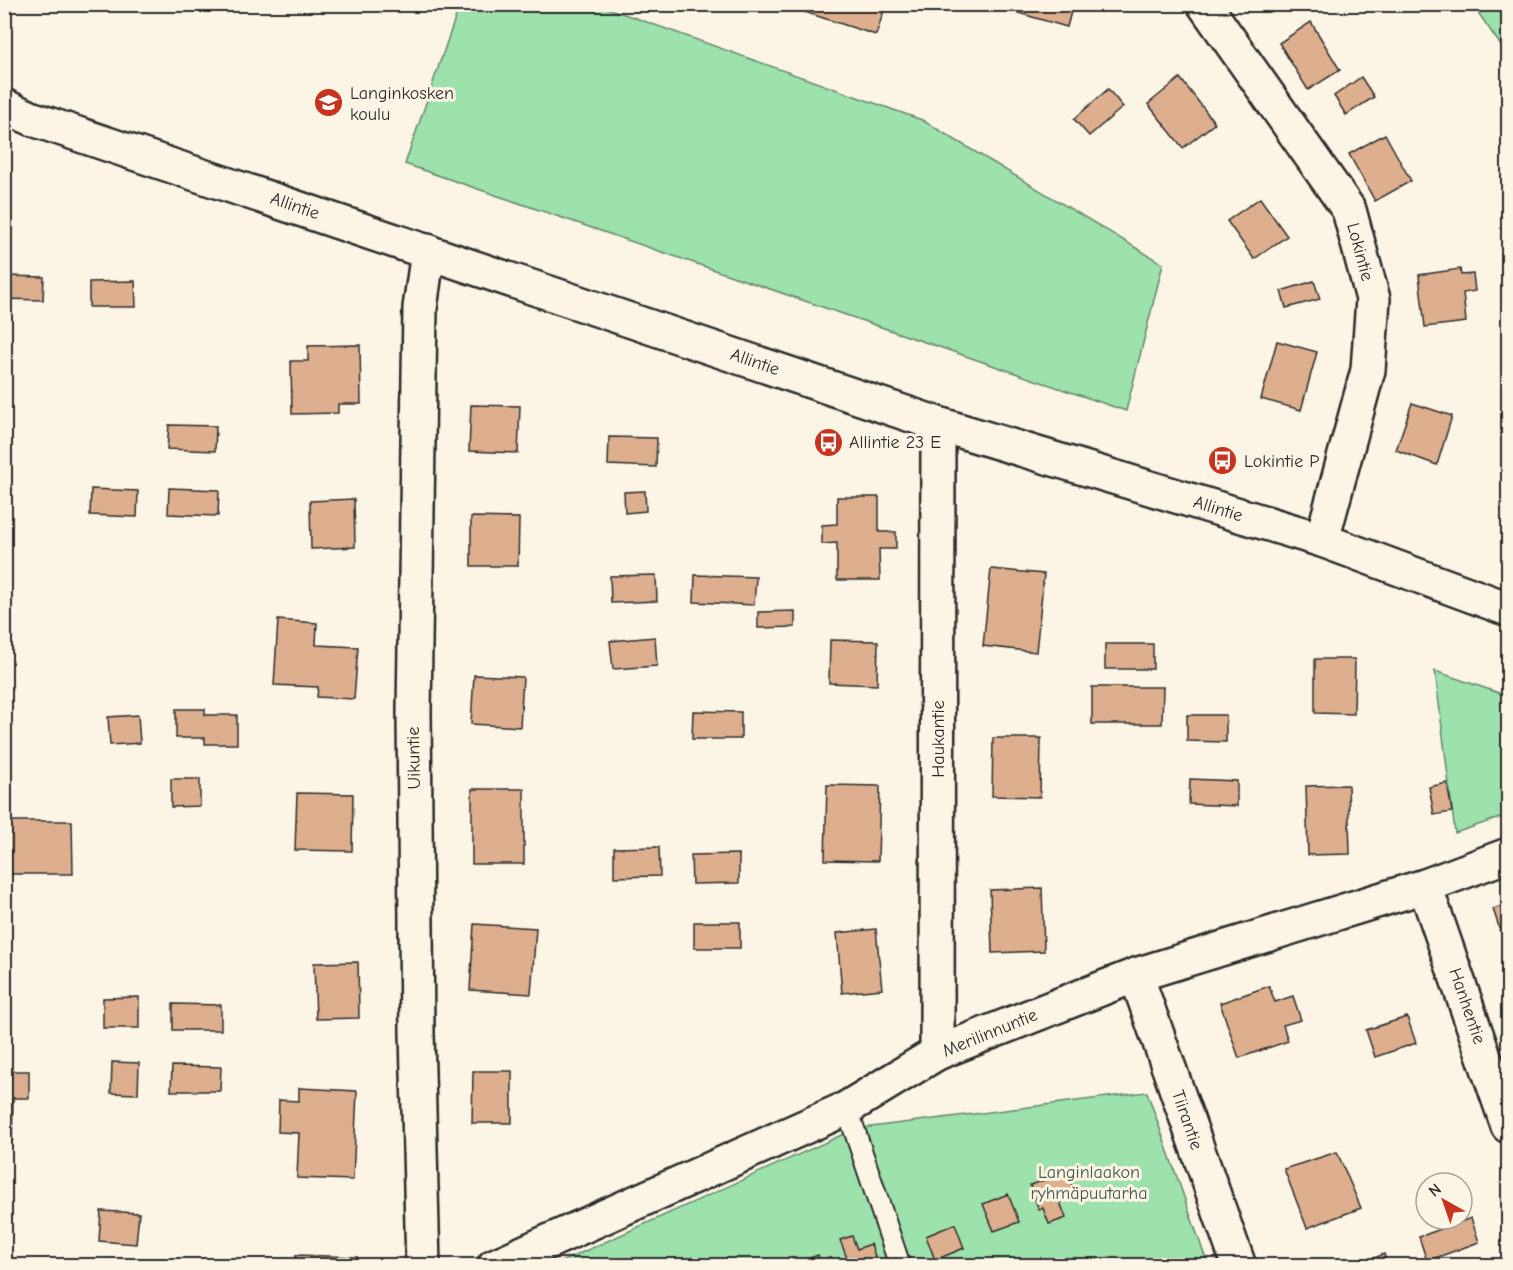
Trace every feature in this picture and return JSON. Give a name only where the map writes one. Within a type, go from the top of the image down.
[{"type":"street","name":"Lokintie","points":[[1204,4],[1349,210],[1373,299],[1368,370],[1322,540]]},
{"type":"street","name":"Allintie","points":[[4,106],[33,119],[938,424],[1322,540],[1509,609]]},
{"type":"street","name":"Uikuntie","points":[[423,1266],[417,1034],[414,712],[420,308],[428,251]]},
{"type":"street","name":"Haukantie","points":[[937,1053],[938,424]]},
{"type":"street","name":"Merilinnuntie","points":[[494,1266],[847,1108],[937,1053],[1136,975],[1425,886],[1509,855]]},
{"type":"street","name":"Hanhentie","points":[[1425,886],[1509,1126]]},
{"type":"street","name":"Tiirantie","points":[[1136,975],[1239,1266]]},
{"type":"lane","points":[[847,1108],[900,1266]]},
{"type":"green space","points":[[460,4],[599,5],[922,120],[1163,264],[1126,411],[405,164]]},
{"type":"green space","points":[[1473,5],[1508,5],[1508,56]]},
{"type":"green space","points":[[1435,671],[1508,696],[1508,815],[1455,833]]},
{"type":"green space","name":"Langinlaakon ryhmäpuutarha","points":[[1147,1092],[1208,1265],[552,1266],[855,1129]]},
{"type":"building","points":[[780,4],[886,4],[876,35]]},
{"type":"building","points":[[1018,4],[1073,4],[1067,27],[1015,12]]},
{"type":"building","points":[[1311,22],[1340,70],[1308,90],[1279,43]]},
{"type":"building","points":[[1361,77],[1374,97],[1346,115],[1334,96]]},
{"type":"building","points":[[1180,78],[1215,123],[1183,148],[1148,104]]},
{"type":"building","points":[[1108,89],[1123,107],[1089,136],[1074,119]]},
{"type":"building","points":[[1385,134],[1411,181],[1375,201],[1349,154]]},
{"type":"building","points":[[1260,198],[1287,236],[1254,259],[1227,221]]},
{"type":"building","points":[[1460,269],[1461,275],[1473,274],[1475,291],[1463,293],[1466,322],[1425,327],[1419,275]]},
{"type":"building","points":[[6,276],[44,277],[43,300],[5,299]]},
{"type":"building","points":[[135,281],[136,307],[89,307],[89,282]]},
{"type":"building","points":[[1314,281],[1320,299],[1286,308],[1281,291]]},
{"type":"building","points":[[1277,341],[1317,352],[1301,410],[1261,399]]},
{"type":"building","points":[[360,345],[361,404],[338,404],[338,413],[292,414],[291,361],[308,361],[308,346]]},
{"type":"building","points":[[1412,403],[1452,416],[1437,465],[1396,450]]},
{"type":"building","points":[[471,405],[520,406],[518,453],[469,451]]},
{"type":"building","points":[[169,425],[216,426],[215,451],[167,449]]},
{"type":"building","points":[[609,437],[657,438],[656,467],[608,465]]},
{"type":"building","points":[[169,488],[219,490],[218,516],[168,514]]},
{"type":"building","points":[[91,489],[138,491],[137,517],[90,515]]},
{"type":"building","points":[[645,491],[646,511],[625,513],[624,492]]},
{"type":"building","points":[[837,497],[879,497],[879,532],[896,532],[896,549],[879,549],[880,580],[837,580],[837,543],[822,544],[822,525],[837,524]]},
{"type":"building","points":[[354,499],[355,547],[311,549],[310,501]]},
{"type":"building","points":[[471,517],[519,518],[518,566],[471,566]]},
{"type":"building","points":[[991,569],[1044,574],[1036,652],[983,646]]},
{"type":"building","points":[[656,575],[657,601],[611,603],[610,576]]},
{"type":"building","points":[[695,575],[756,577],[754,605],[694,602]]},
{"type":"building","points":[[795,611],[795,627],[758,628],[758,612]]},
{"type":"building","points":[[278,620],[317,623],[316,645],[358,647],[354,699],[317,697],[318,687],[274,685]]},
{"type":"building","points":[[655,637],[657,666],[613,669],[610,641]]},
{"type":"building","points":[[830,640],[878,641],[877,685],[829,683]]},
{"type":"building","points":[[1105,644],[1153,644],[1153,669],[1105,669]]},
{"type":"building","points":[[1315,659],[1355,659],[1354,714],[1315,713]]},
{"type":"building","points":[[474,675],[523,677],[520,727],[471,724]]},
{"type":"building","points":[[1092,687],[1163,687],[1162,724],[1092,724]]},
{"type":"building","points":[[176,709],[205,709],[205,715],[237,715],[237,744],[205,744],[205,738],[176,738]]},
{"type":"building","points":[[693,711],[741,712],[741,739],[692,739]]},
{"type":"building","points":[[138,715],[140,743],[110,745],[108,717]]},
{"type":"building","points":[[1187,715],[1226,715],[1226,742],[1187,741]]},
{"type":"building","points":[[993,738],[1041,738],[1040,797],[992,796]]},
{"type":"building","points":[[171,779],[200,779],[200,806],[171,807]]},
{"type":"building","points":[[1190,779],[1237,781],[1237,806],[1189,804]]},
{"type":"building","points":[[1447,783],[1452,812],[1434,815],[1429,787]]},
{"type":"building","points":[[827,785],[880,786],[878,861],[825,860]]},
{"type":"building","points":[[1348,785],[1350,854],[1308,855],[1306,786]]},
{"type":"building","points":[[472,789],[524,789],[524,864],[472,864]]},
{"type":"building","points":[[297,793],[353,794],[352,851],[295,850]]},
{"type":"building","points":[[4,821],[72,821],[73,874],[4,874]]},
{"type":"building","points":[[659,847],[660,876],[614,877],[614,848]]},
{"type":"building","points":[[739,854],[739,883],[692,884],[691,855]]},
{"type":"building","points":[[1042,888],[1044,951],[992,953],[990,890]]},
{"type":"building","points":[[1508,904],[1508,954],[1493,909]]},
{"type":"building","points":[[694,922],[740,922],[740,948],[694,948]]},
{"type":"building","points":[[474,924],[536,928],[531,994],[470,990]]},
{"type":"building","points":[[876,929],[882,989],[842,993],[837,933]]},
{"type":"building","points":[[4,932],[7,932],[8,995],[4,995]]},
{"type":"building","points":[[358,962],[359,1018],[316,1019],[314,963]]},
{"type":"building","points":[[1269,986],[1275,1002],[1293,996],[1301,1020],[1283,1025],[1288,1041],[1239,1058],[1220,1003]]},
{"type":"building","points":[[139,997],[139,1028],[103,1028],[103,998]]},
{"type":"building","points":[[173,1004],[221,1005],[221,1030],[173,1030]]},
{"type":"building","points":[[1407,1017],[1416,1043],[1375,1057],[1366,1030]]},
{"type":"building","points":[[112,1062],[139,1063],[138,1094],[111,1093]]},
{"type":"building","points":[[172,1066],[221,1067],[220,1091],[171,1091]]},
{"type":"building","points":[[4,1071],[29,1071],[29,1098],[13,1098],[12,1141],[4,1141]]},
{"type":"building","points":[[473,1071],[512,1071],[512,1123],[472,1123]]},
{"type":"building","points":[[299,1088],[357,1091],[353,1180],[297,1178],[299,1133],[278,1132],[279,1100],[299,1101]]},
{"type":"building","points":[[1337,1152],[1361,1208],[1307,1228],[1284,1169]]},
{"type":"building","points":[[1068,1172],[1076,1197],[1060,1202],[1066,1218],[1049,1224],[1043,1208],[1039,1210],[1030,1185]]},
{"type":"building","points":[[1008,1194],[1019,1222],[994,1231],[983,1204]]},
{"type":"building","points":[[101,1211],[139,1213],[136,1244],[99,1241]]},
{"type":"building","points":[[955,1224],[964,1248],[935,1260],[926,1236]]},
{"type":"building","points":[[1474,1227],[1479,1242],[1427,1261],[1419,1237],[1435,1231],[1474,1231]]},
{"type":"building","points":[[852,1236],[857,1249],[871,1244],[878,1266],[850,1266],[840,1240]]},
{"type":"building","points":[[1384,1254],[1388,1266],[1355,1266]]},
{"type":"building","points":[[296,1255],[357,1257],[357,1266],[295,1266]]},
{"type":"building","points":[[818,1255],[821,1266],[789,1266]]},
{"type":"building","points":[[169,1260],[226,1261],[226,1266],[168,1266]]},
{"type":"place","name":"Langinkosken koulu","points":[[329,103]]},
{"type":"place","name":"Allintie 23 E","points":[[828,442]]},
{"type":"place","name":"Lokintie P","points":[[1223,461]]}]
